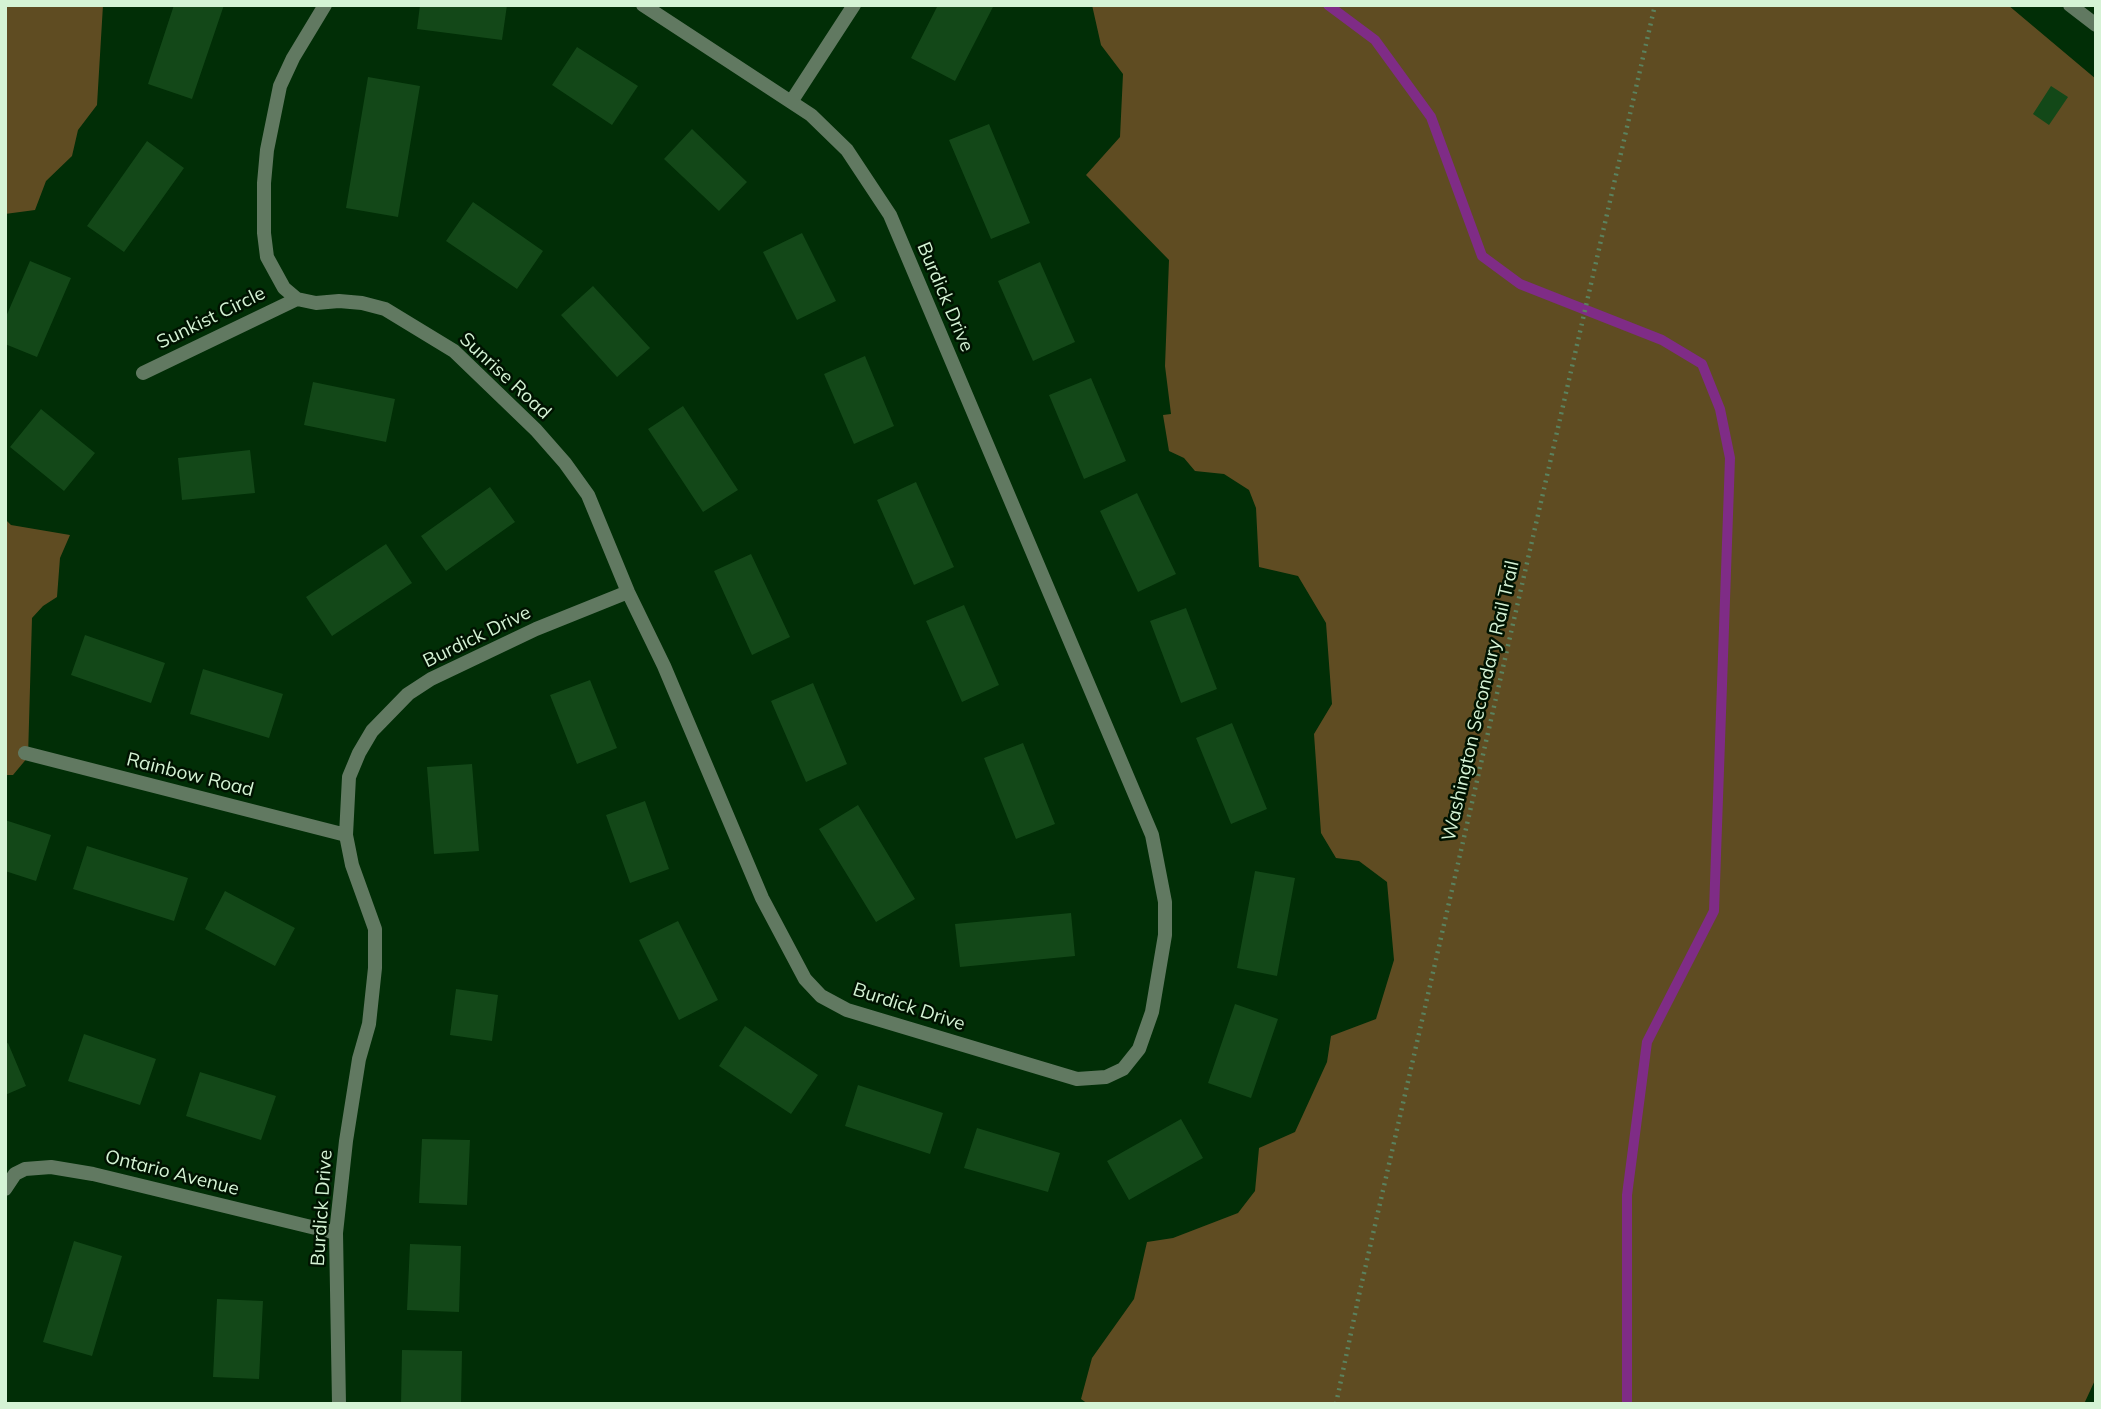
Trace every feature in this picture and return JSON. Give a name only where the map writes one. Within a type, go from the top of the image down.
[{"type":"street","points":[[297,299],[284,288],[267,257],[264,233],[266,161],[280,86],[293,58],[325,5]]},
{"type":"street","name":"Burdick Drive","points":[[339,1404],[336,1233],[346,1141],[359,1059],[369,1024],[375,968],[375,929],[352,865],[346,835],[349,777],[372,732],[408,694],[431,679],[536,629],[628,592],[664,666],[762,898],[805,979],[821,996],[847,1010],[1077,1080],[1106,1077],[1122,1069],[1139,1049],[1152,1012],[1165,935],[1165,902],[1152,835],[890,215],[847,150],[811,115],[643,5]]},
{"type":"street","points":[[791,102],[854,5]]},
{"type":"street","points":[[2070,5],[2096,25]]},
{"type":"street","name":"Sunkist Circle","points":[[143,373],[297,299]]},
{"type":"street","name":"Sunrise Road","points":[[297,299],[316,303],[362,303],[385,309],[454,351],[536,430],[565,463],[588,495],[628,592]]},
{"type":"street","name":"Rainbow Road","points":[[25,753],[346,835]]},
{"type":"street","name":"Ontario Avenue","points":[[5,1189],[15,1174],[25,1169],[51,1167],[93,1174],[336,1233]]},
{"type":"path","name":"Washington Secondary Rail Trail","points":[[1336,1404],[1655,5]]},
{"type":"shaded area","points":[[5,5],[103,5],[97,105],[78,130],[72,156],[46,181],[35,210],[5,214]]},
{"type":"shaded area","points":[[1092,5],[2008,5],[2096,79],[2096,1378],[2084,1404],[1088,1404],[1081,1399],[1092,1358],[1134,1299],[1147,1242],[1173,1238],[1238,1213],[1255,1191],[1259,1148],[1295,1132],[1327,1062],[1331,1036],[1376,1019],[1394,960],[1387,882],[1359,861],[1336,858],[1321,833],[1314,734],[1332,704],[1326,623],[1298,576],[1259,567],[1256,508],[1249,490],[1224,474],[1195,471],[1184,458],[1169,451],[1163,415],[1171,414],[1165,366],[1169,260],[1086,175],[1120,137],[1123,74],[1101,45]]},
{"type":"shaded area","points":[[5,519],[11,525],[70,535],[60,558],[57,597],[43,606],[32,618],[28,757],[13,775],[5,775]]},
{"type":"building","points":[[174,5],[224,5],[192,99],[148,84]]},
{"type":"building","points":[[420,5],[507,5],[502,40],[417,29]]},
{"type":"building","points":[[938,5],[994,5],[955,81],[911,58]]},
{"type":"building","points":[[577,47],[638,86],[612,125],[552,85]]},
{"type":"building","points":[[368,77],[420,86],[398,217],[346,208]]},
{"type":"building","points":[[2051,86],[2068,97],[2049,125],[2033,114]]},
{"type":"building","points":[[989,124],[1030,223],[991,239],[949,140]]},
{"type":"building","points":[[692,129],[747,182],[719,211],[664,159]]},
{"type":"building","points":[[147,141],[184,168],[124,252],[87,226]]},
{"type":"building","points":[[473,202],[543,251],[517,289],[446,241]]},
{"type":"building","points":[[802,233],[836,301],[797,320],[763,252]]},
{"type":"building","points":[[30,261],[71,278],[37,357],[5,344],[5,319]]},
{"type":"building","points":[[1040,262],[1075,342],[1033,361],[998,281]]},
{"type":"building","points":[[593,286],[650,348],[617,377],[561,315]]},
{"type":"building","points":[[865,356],[894,426],[854,444],[824,374]]},
{"type":"building","points":[[1091,378],[1126,461],[1084,479],[1049,395]]},
{"type":"building","points":[[313,382],[395,399],[386,442],[304,425]]},
{"type":"building","points":[[683,406],[738,490],[703,512],[648,429]]},
{"type":"building","points":[[41,409],[95,453],[64,491],[10,447]]},
{"type":"building","points":[[250,450],[255,493],[182,500],[178,458]]},
{"type":"building","points":[[916,482],[954,567],[914,585],[877,500]]},
{"type":"building","points":[[490,487],[515,522],[446,571],[421,536]]},
{"type":"building","points":[[1137,493],[1176,574],[1138,592],[1100,511]]},
{"type":"building","points":[[386,544],[412,583],[332,636],[306,597]]},
{"type":"building","points":[[751,554],[790,637],[752,655],[714,571]]},
{"type":"building","points":[[964,605],[999,685],[962,702],[926,621]]},
{"type":"building","points":[[1186,608],[1217,689],[1181,703],[1150,621]]},
{"type":"building","points":[[85,635],[165,663],[151,703],[71,675]]},
{"type":"building","points":[[203,669],[283,694],[269,738],[190,714]]},
{"type":"building","points":[[590,680],[617,748],[577,764],[550,695]]},
{"type":"building","points":[[813,683],[847,764],[806,782],[771,701]]},
{"type":"building","points":[[1232,723],[1267,809],[1231,824],[1196,738]]},
{"type":"building","points":[[1023,743],[1055,824],[1016,839],[984,758]]},
{"type":"building","points":[[472,764],[479,851],[434,854],[427,767]]},
{"type":"building","points":[[645,801],[669,869],[630,883],[606,815]]},
{"type":"building","points":[[858,805],[915,899],[876,922],[819,829]]},
{"type":"building","points":[[5,820],[51,835],[36,881],[5,871]]},
{"type":"building","points":[[87,846],[188,878],[174,921],[73,889]]},
{"type":"building","points":[[1255,871],[1295,878],[1277,976],[1237,968]]},
{"type":"building","points":[[225,891],[295,928],[275,966],[205,929]]},
{"type":"building","points":[[1071,913],[1075,956],[960,967],[955,924]]},
{"type":"building","points":[[678,921],[718,1000],[679,1020],[639,940]]},
{"type":"building","points":[[456,989],[498,995],[492,1041],[450,1035]]},
{"type":"building","points":[[1235,1004],[1278,1019],[1251,1098],[1208,1083]]},
{"type":"building","points":[[745,1026],[818,1075],[791,1114],[719,1066]]},
{"type":"building","points":[[84,1034],[156,1059],[140,1105],[68,1081]]},
{"type":"building","points":[[8,1043],[26,1086],[5,1095],[5,1044]]},
{"type":"building","points":[[200,1072],[276,1096],[261,1140],[186,1116]]},
{"type":"building","points":[[858,1085],[943,1113],[930,1154],[845,1126]]},
{"type":"building","points":[[1181,1119],[1203,1158],[1129,1200],[1107,1161]]},
{"type":"building","points":[[977,1128],[1060,1153],[1048,1192],[964,1168]]},
{"type":"building","points":[[422,1139],[470,1140],[467,1205],[419,1203]]},
{"type":"building","points":[[74,1241],[122,1256],[92,1356],[43,1342]]},
{"type":"building","points":[[410,1244],[461,1246],[459,1312],[407,1310]]},
{"type":"building","points":[[217,1299],[263,1301],[259,1379],[213,1377]]},
{"type":"building","points":[[402,1350],[462,1351],[461,1404],[401,1404]]},
{"type":"waterway","points":[[1328,5],[1375,40],[1431,117],[1482,256],[1520,284],[1662,340],[1702,364],[1720,409],[1730,458],[1714,911],[1647,1042],[1627,1195],[1627,1404]]}]
